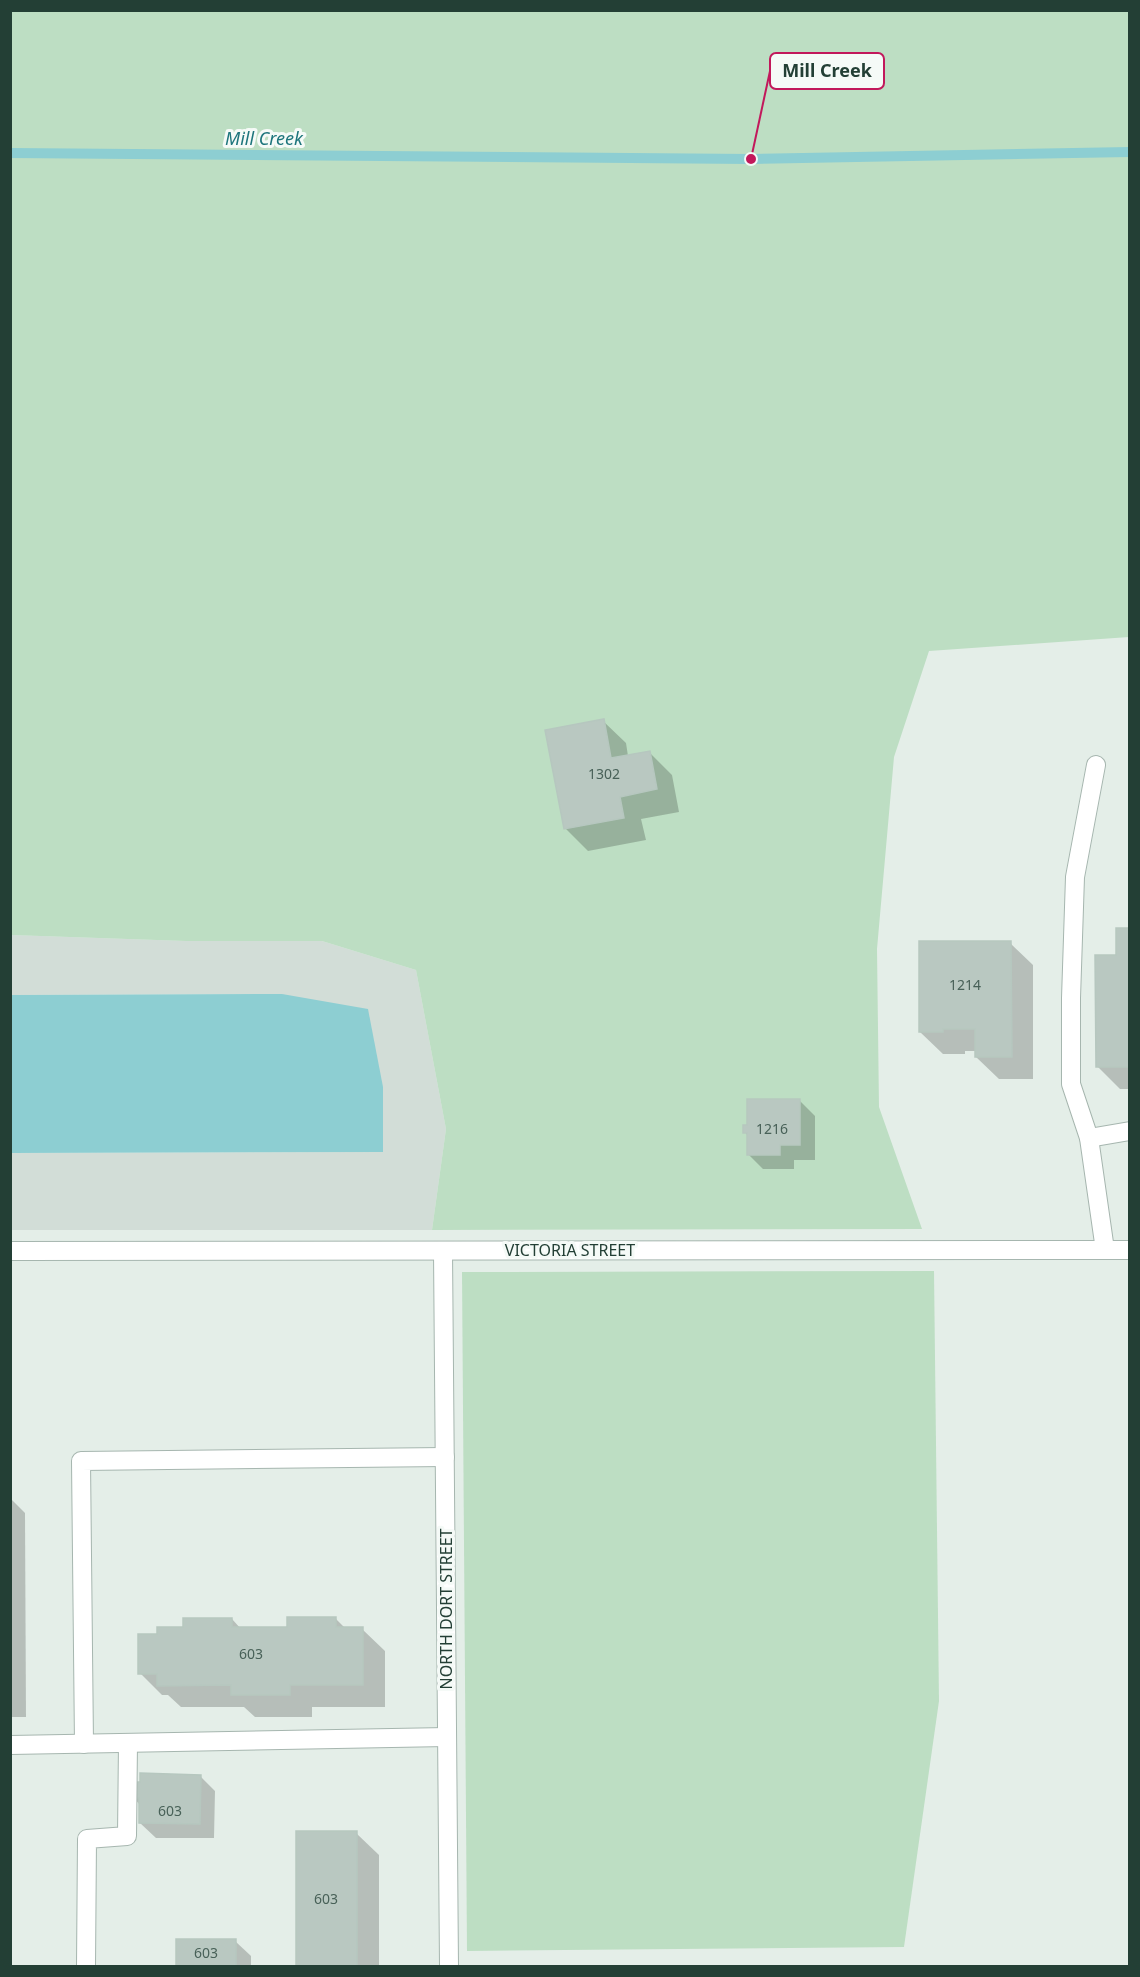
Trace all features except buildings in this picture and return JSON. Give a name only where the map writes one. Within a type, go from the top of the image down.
[{"type":"street","points":[[1096,765],[1075,877],[1071,1084],[1089,1138],[1105,1250]]},
{"type":"street","points":[[1089,1138],[1130,1131]]},
{"type":"street","name":"VICTORIA STREET","points":[[10,1251],[1130,1250]]},
{"type":"street","name":"NORTH DORT STREET","points":[[443,1251],[449,1966]]},
{"type":"street","points":[[84,1744],[81,1461],[445,1457]]},
{"type":"street","points":[[10,1745],[447,1737]]},
{"type":"street","points":[[86,1966],[87,1839],[127,1836],[128,1743]]},
{"type":"shaded area","points":[[11,935],[186,941],[322,941],[416,970],[446,1129],[432,1230],[11,1230],[11,1153],[383,1152],[383,1087],[282,994],[11,995]]},
{"type":"green space","points":[[11,11],[1129,11],[1129,637],[929,651],[894,757],[877,949],[879,1107],[922,1229],[432,1230],[446,1129],[416,970],[322,941],[186,941],[11,935]]},
{"type":"green space","points":[[934,1271],[939,1701],[904,1947],[467,1951],[462,1272]]},
{"type":"water","points":[[282,994],[368,1009],[383,1087],[383,1152],[11,1153],[11,995]]},
{"type":"waterway","name":"Mill Creek","points":[[10,153],[751,159],[1130,152]]},
{"type":"place","name":"Mill Creek","points":[[751,159]]}]
